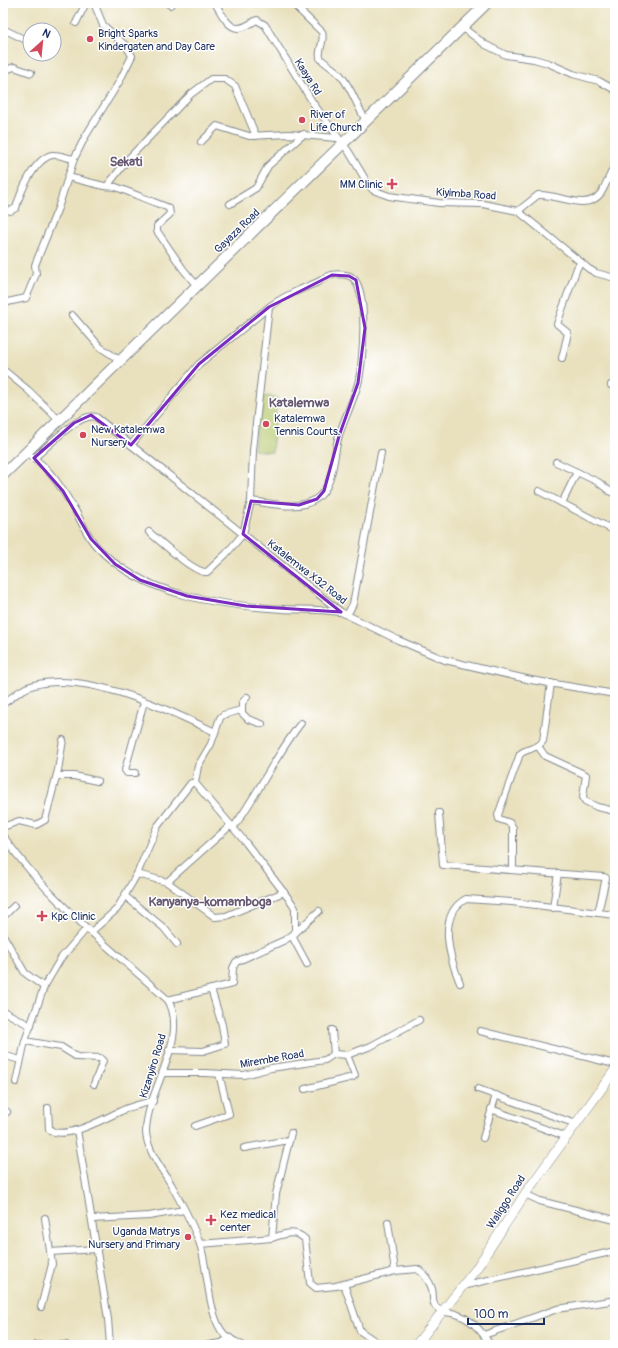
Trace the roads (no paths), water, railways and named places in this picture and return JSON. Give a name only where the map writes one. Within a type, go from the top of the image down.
[{"type":"main road","name":"Gayaza Road","points":[[3,475],[30,456],[60,420],[198,286],[340,141],[367,122],[487,3]]},
{"type":"street","points":[[76,23],[86,3]]},
{"type":"street","points":[[3,303],[22,300],[27,296],[36,274],[34,265],[58,208],[74,159],[85,137],[119,82],[132,56],[127,47],[104,24],[94,3]]},
{"type":"street","points":[[167,3],[170,5],[173,3]]},
{"type":"street","name":"Kaaya Rd","points":[[215,3],[225,19],[236,27],[240,28],[257,20],[265,25],[296,77],[340,141]]},
{"type":"street","points":[[292,3],[322,32],[323,37],[319,50],[320,58],[343,78],[357,100],[360,112],[367,122]]},
{"type":"street","points":[[463,28],[486,45],[506,56],[541,61],[573,74],[599,81],[615,90]]},
{"type":"street","points":[[3,29],[22,38]]},
{"type":"street","points":[[3,71],[14,67],[31,73]]},
{"type":"street","points":[[107,186],[129,158],[191,94],[211,79],[226,79],[235,86],[256,136]]},
{"type":"street","points":[[200,142],[218,126],[243,135],[256,136],[304,134],[340,141]]},
{"type":"street","points":[[230,204],[256,188],[268,166],[304,134]]},
{"type":"street","name":"Kiyimba Road","points":[[340,141],[349,152],[368,184],[379,193],[439,203],[497,205],[518,211],[596,273],[615,278]]},
{"type":"street","points":[[3,207],[10,210],[16,208],[31,175],[47,157],[57,155],[74,159]]},
{"type":"street","points":[[518,211],[538,195],[553,196],[579,202],[588,202],[593,200],[602,192],[615,165]]},
{"type":"street","points":[[68,177],[116,187],[168,208],[170,214],[157,226],[157,231],[183,269],[198,286]]},
{"type":"street","points":[[562,358],[568,333],[557,324],[577,268],[581,262]]},
{"type":"street","points":[[131,445],[199,364],[269,307],[332,275],[349,276],[356,280],[358,285],[365,328],[358,383],[339,436],[329,481],[324,491],[317,499],[299,505],[251,501]]},
{"type":"street","points":[[149,532],[194,568],[203,573],[207,572],[226,554],[243,534],[251,501],[253,450],[269,307]]},
{"type":"street","points":[[72,315],[100,347],[121,361]]},
{"type":"street","points":[[6,372],[60,420]]},
{"type":"street","name":"Katalemwa X32 Road","points":[[30,456],[74,423],[86,416],[91,415],[101,420],[344,614],[435,656],[551,683],[615,694]]},
{"type":"street","points":[[30,456],[44,466],[63,491],[95,544],[115,564],[140,580],[188,596],[254,606],[344,614],[353,604],[381,453]]},
{"type":"street","points":[[556,462],[598,482],[610,492]]},
{"type":"street","points":[[562,503],[577,472]]},
{"type":"street","points":[[539,491],[615,531]]},
{"type":"street","points":[[3,704],[18,692],[29,687],[52,682],[80,683],[95,686],[178,714],[215,732]]},
{"type":"street","points":[[513,870],[514,828],[510,823],[499,819],[498,815],[518,758],[523,751],[538,746],[543,741],[551,683]]},
{"type":"street","points":[[247,697],[242,703],[241,710],[248,719],[262,724]]},
{"type":"street","points":[[135,773],[127,773],[126,770],[144,702]]},
{"type":"street","points":[[195,783],[198,766],[211,744],[223,715],[241,710]]},
{"type":"street","points":[[167,882],[232,826],[252,802],[287,742],[301,723]]},
{"type":"street","points":[[3,827],[19,821],[36,825],[42,823],[49,811],[57,776],[62,740]]},
{"type":"street","points":[[538,746],[544,756],[586,775],[583,797],[585,801],[597,807],[615,811]]},
{"type":"street","points":[[57,776],[74,776],[96,781]]},
{"type":"street","points":[[16,1082],[25,1041],[44,988],[54,967],[89,930],[116,911],[137,874],[152,836],[160,822],[191,783],[195,783]]},
{"type":"street","points":[[195,783],[232,826],[284,892],[294,908],[294,935],[307,964]]},
{"type":"street","points":[[440,814],[443,865],[606,877],[598,913]]},
{"type":"street","name":"Kizanyiro Road","points":[[3,836],[46,889],[89,930],[168,1000],[174,1012],[175,1022],[169,1050],[153,1101],[147,1123],[146,1134],[150,1146],[200,1244],[215,1318],[221,1330],[230,1338],[242,1345]]},
{"type":"street","points":[[553,908],[558,873]]},
{"type":"street","points":[[137,874],[167,882],[215,918],[226,916],[284,892]]},
{"type":"street","points":[[125,896],[164,928],[177,944]]},
{"type":"street","points":[[460,983],[455,970],[447,934],[453,914],[461,901],[469,898],[615,915]]},
{"type":"street","points":[[3,917],[14,906]]},
{"type":"street","points":[[168,1000],[232,984],[232,968],[236,962],[267,950],[294,935],[319,911]]},
{"type":"street","points":[[3,935],[25,973],[44,988]]},
{"type":"street","points":[[169,1050],[203,1051],[225,1044],[222,1025],[211,989]]},
{"type":"street","points":[[3,1011],[31,1026]]},
{"type":"street","points":[[332,1030],[334,1054],[347,1055],[371,1046],[419,1020]]},
{"type":"street","points":[[480,1031],[615,1064]]},
{"type":"street","points":[[25,1041],[61,1047],[77,1057],[84,1059],[100,1058],[103,1061],[94,1084]]},
{"type":"street","name":"Mirembe Road","points":[[163,1073],[244,1075],[271,1068],[325,1060],[334,1054]]},
{"type":"street","points":[[3,1055],[20,1060]]},
{"type":"street","points":[[305,1089],[353,1077],[356,1073],[347,1055]]},
{"type":"street","name":"Waliggo Road","points":[[416,1345],[502,1231],[525,1194],[568,1137],[615,1070]]},
{"type":"street","points":[[195,1126],[229,1114],[219,1074]]},
{"type":"street","points":[[478,1089],[576,1124]]},
{"type":"street","points":[[483,1138],[496,1095]]},
{"type":"street","points":[[48,1108],[48,1126],[51,1130],[62,1132],[77,1130],[121,1111],[153,1101]]},
{"type":"street","points":[[491,1110],[568,1137]]},
{"type":"street","points":[[77,1130],[97,1249],[110,1345]]},
{"type":"street","points":[[272,1238],[276,1194],[291,1133]]},
{"type":"street","points":[[244,1148],[289,1140]]},
{"type":"street","points":[[525,1194],[540,1200],[615,1220]]},
{"type":"street","points":[[92,1220],[149,1216],[184,1210]]},
{"type":"street","points":[[42,1307],[52,1264],[45,1218]]},
{"type":"street","points":[[388,1222],[395,1271]]},
{"type":"street","points":[[200,1244],[272,1238],[292,1232],[301,1235],[305,1239],[308,1277],[313,1287],[321,1289],[395,1271],[414,1268],[420,1270],[431,1287],[434,1303],[442,1312],[454,1314],[470,1321],[484,1335],[490,1345]]},
{"type":"street","points":[[50,1252],[97,1249]]},
{"type":"street","points":[[462,1286],[615,1251]]},
{"type":"street","points":[[344,1284],[360,1331],[381,1345]]},
{"type":"street","points":[[484,1335],[557,1309],[610,1300]]},
{"type":"street","points":[[208,1345],[221,1343],[230,1338]]},
{"type":"street","points":[[36,1345],[66,1345]]},
{"type":"place","name":"Bright Sparks Kindergaten and Day Care","points":[[90,39]]},
{"type":"place","name":"River of Life Church","points":[[302,120]]},
{"type":"place","name":"MM Clinic","points":[[392,184]]},
{"type":"place","name":"Katalemwa Tennis Courts.","points":[[266,424]]},
{"type":"place","name":"New Katalemwa Nursery","points":[[83,435]]},
{"type":"place","name":"Kpc Clinic","points":[[42,916]]},
{"type":"place","name":"Kez medical center","points":[[211,1220]]},
{"type":"place","name":"Uganda Matrys Nursery and Primary","points":[[188,1237]]},
{"type":"district","name":"Sekati","points":[[126,162]]},
{"type":"district","name":"Katalemwa","points":[[299,403]]},
{"type":"district","name":"Kanyanya-komamboga","points":[[210,902]]}]
